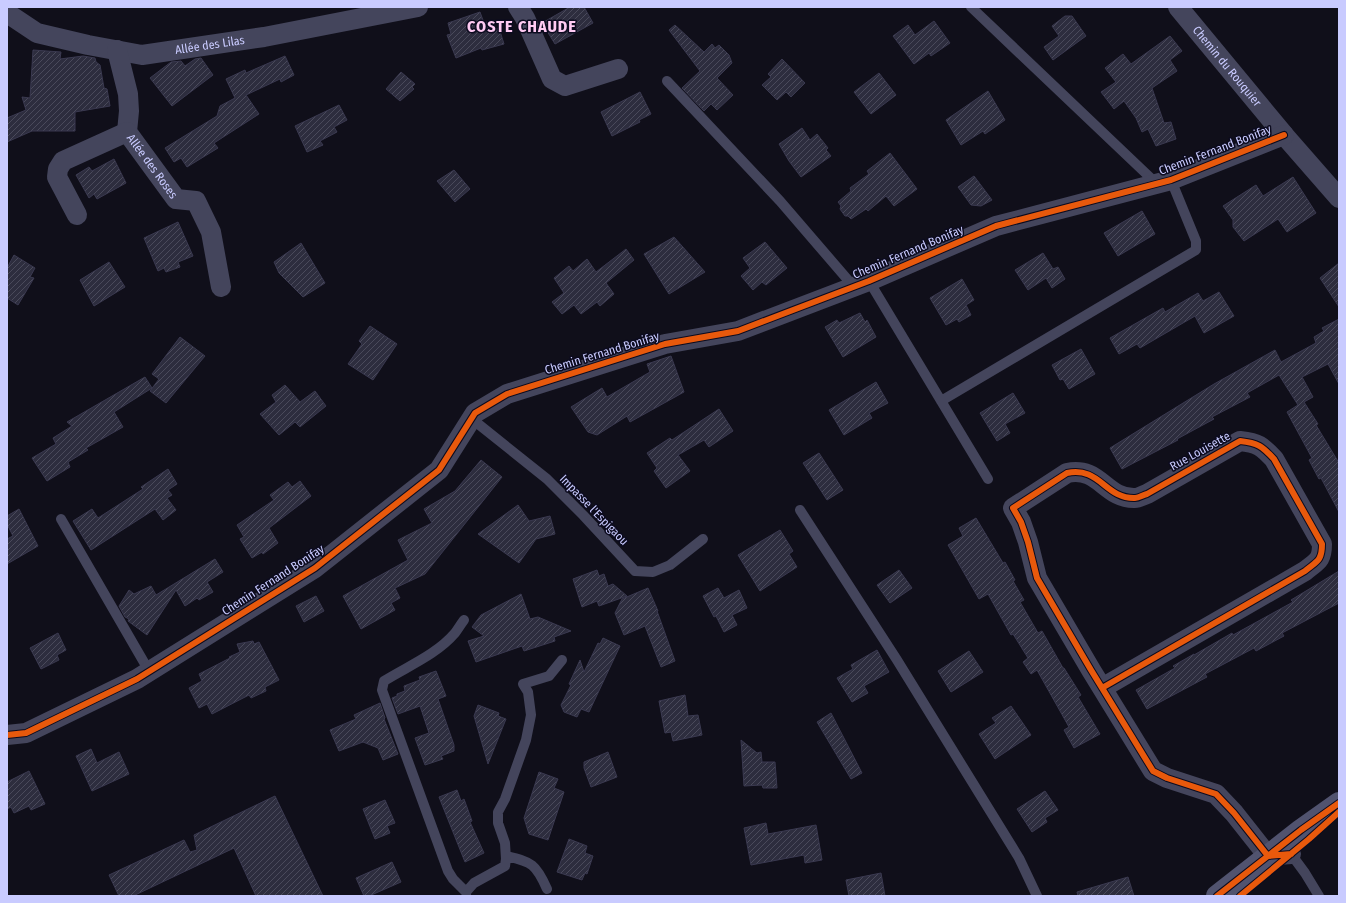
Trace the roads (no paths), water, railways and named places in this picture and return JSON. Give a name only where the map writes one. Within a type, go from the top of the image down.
[{"type":"main road","points":[[1228,894],[1268,856],[1339,803]]},
{"type":"main road","points":[[1228,894],[1291,854],[1326,825],[1339,812]]},
{"type":"street","name":"Allée des Lilas","points":[[7,13],[37,33],[142,55],[257,39],[418,7]]},
{"type":"street","points":[[518,7],[525,18],[552,79],[565,86],[618,69]]},
{"type":"street","name":"Chemin du Rouquier","points":[[1178,7],[1284,135],[1339,198]]},
{"type":"street","name":"Allée des Roses","points":[[117,50],[128,94],[129,111],[127,132],[176,199],[196,201],[211,232],[221,287]]},
{"type":"street","points":[[78,215],[57,177],[58,169],[63,161],[127,132]]},
{"type":"street","name":"Chemin Fernand Bonifay","points":[[7,735],[26,733],[136,679],[315,568],[439,470],[475,413],[507,394],[665,344],[738,331],[861,284],[996,226],[1164,182],[1284,135]]},
{"type":"street","name":"Rue Louisette","points":[[1102,688],[1305,571],[1319,560],[1322,554],[1322,544],[1274,459],[1263,448],[1253,442],[1240,441],[1147,494],[1136,498],[1121,495],[1105,486],[1093,475],[1075,471],[1067,473],[1013,508],[1021,522],[1028,542],[1037,578],[1102,688],[1153,771],[1167,778],[1216,794],[1234,813],[1268,856]]},
{"type":"street","points":[[1268,856],[1291,854]]},
{"type":"lane","points":[[941,401],[1196,250],[1196,241],[1164,182],[972,7]]},
{"type":"lane","points":[[667,81],[780,201],[861,284],[941,401],[988,479]]},
{"type":"lane","name":"Impasse l'Espigaou","points":[[472,419],[547,479],[635,571],[653,572],[670,565],[703,539]]},
{"type":"lane","points":[[800,510],[897,660],[1015,851],[1037,896]]},
{"type":"lane","points":[[61,518],[149,671]]},
{"type":"lane","points":[[464,620],[455,633],[430,654],[384,680],[382,690],[448,871],[466,894],[474,883],[505,866],[505,843],[498,823],[498,812],[505,800],[526,740],[531,715],[528,692],[523,684],[549,676],[562,660]]},
{"type":"lane","points":[[1291,854],[1319,896]]},
{"type":"lane","points":[[506,856],[533,864],[541,875],[547,889]]},
{"type":"district","name":"COSTE CHAUDE","points":[[522,26]]}]
